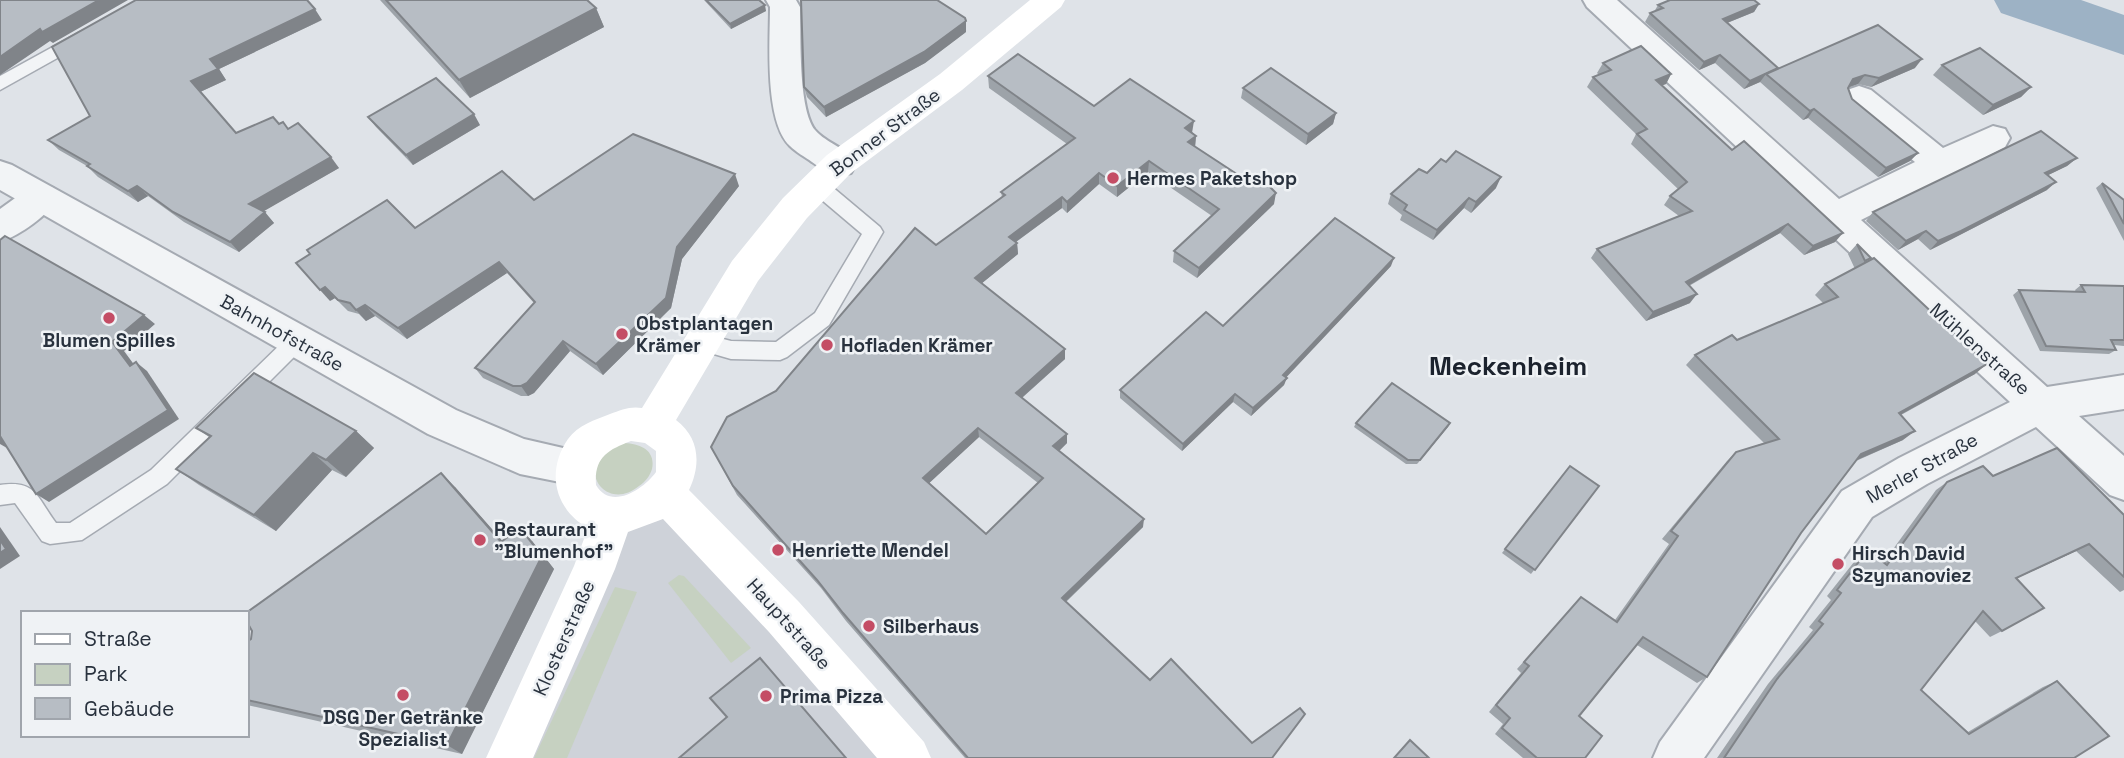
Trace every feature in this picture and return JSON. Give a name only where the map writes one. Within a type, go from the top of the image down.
[{"type":"main road","name":"Bonner Straße","points":[[652,426],[745,271],[795,208],[828,175],[951,82],[1050,0]]},
{"type":"main road","points":[[631,424],[652,426],[671,439],[678,460],[677,472],[665,493],[640,510],[613,515],[601,514],[578,497],[573,480],[575,467],[590,443],[609,430],[631,424]]},
{"type":"main road","name":"Hauptstraße","points":[[665,493],[784,617],[908,758]]},
{"type":"main road","name":"Klosterstraße","points":[[509,758],[594,569],[613,515]]},
{"type":"street","points":[[781,0],[785,7],[787,97],[800,136],[828,175]]},
{"type":"street","name":"Mühlenstraße","points":[[1598,0],[2124,482]]},
{"type":"street","points":[[1859,97],[1941,165]]},
{"type":"street","points":[[1835,217],[1993,138]]},
{"type":"street","name":"Bahnhofstraße","points":[[0,174],[442,422],[520,456],[575,467]]},
{"type":"street","points":[[0,228],[41,197]]},
{"type":"street","name":"Merler Straße","points":[[1676,758],[1857,504],[1913,471],[2041,405],[2124,392]]},
{"type":"lane","points":[[0,84],[97,28]]},
{"type":"lane","points":[[700,342],[731,350],[780,351],[822,319],[873,232],[828,175]]},
{"type":"lane","points":[[0,495],[20,492],[50,534],[74,533],[159,477],[296,342]]},
{"type":"shaded area","points":[[680,508],[907,758],[508,758],[609,528]]},
{"type":"green space","points":[[625,443],[646,449],[652,457],[652,469],[647,479],[639,486],[626,493],[614,494],[604,490],[595,472],[598,461],[608,451]]},
{"type":"green space","points":[[679,575],[684,576],[751,648],[731,663],[668,583]]},
{"type":"green space","points":[[615,587],[637,592],[567,758],[534,758]]},
{"type":"building","points":[[0,0],[99,0],[42,32],[40,29],[0,57]]},
{"type":"building","points":[[136,0],[307,0],[315,9],[210,59],[218,69],[191,81],[236,133],[273,117],[279,124],[283,122],[288,129],[298,123],[331,157],[249,204],[265,212],[230,242],[173,212],[137,186],[128,191],[87,166],[90,164],[48,140],[90,116],[52,47]]},
{"type":"building","points":[[386,0],[587,0],[596,8],[459,80]]},
{"type":"building","points":[[706,0],[759,0],[765,5],[730,24]]},
{"type":"building","points":[[801,0],[937,0],[966,21],[924,52],[824,107],[804,87]]},
{"type":"building","points":[[1670,0],[1754,0],[1759,4],[1723,19],[1778,68],[1750,81],[1720,55],[1704,62],[1650,13],[1663,8],[1658,5]]},
{"type":"building","points":[[1878,25],[1922,59],[1879,78],[1865,75],[1853,79],[1848,88],[1852,99],[1918,153],[1886,168],[1766,74]]},
{"type":"building","points":[[1641,46],[1671,74],[1656,80],[1732,150],[1744,141],[1843,233],[1813,246],[1788,224],[1686,282],[1697,294],[1653,312],[1597,249],[1692,211],[1670,196],[1687,182],[1637,134],[1647,129],[1593,77],[1611,70],[1603,63]]},
{"type":"building","points":[[1980,48],[2031,87],[1993,105],[1942,65]]},
{"type":"building","points":[[1018,54],[1094,106],[1130,79],[1194,121],[1185,128],[1196,136],[1188,142],[1249,182],[1257,174],[1276,193],[1199,268],[1174,251],[1219,209],[1149,161],[1117,186],[1099,173],[1067,202],[1062,197],[1009,237],[1017,243],[975,278],[1065,349],[1016,393],[1067,434],[1053,446],[1144,519],[1062,598],[1150,680],[1171,659],[1252,743],[1300,708],[1305,714],[1272,758],[968,758],[817,580],[733,486],[711,447],[727,417],[776,391],[915,228],[936,245],[1005,195],[1001,192],[1075,138],[988,76]],"holes":[[[978,428],[1043,478],[986,534],[923,478]]]},
{"type":"building","points":[[1271,68],[1336,113],[1308,134],[1243,88]]},
{"type":"building","points":[[436,78],[474,114],[406,155],[368,117]]},
{"type":"building","points":[[2041,131],[2077,158],[2045,173],[2056,182],[1961,231],[1938,241],[1926,231],[1906,241],[1873,212]]},
{"type":"building","points":[[633,134],[735,174],[677,247],[666,298],[596,364],[563,341],[527,383],[521,386],[513,386],[475,368],[535,302],[499,262],[398,328],[365,305],[356,310],[350,303],[338,300],[325,287],[320,290],[296,263],[310,254],[307,250],[387,200],[415,228],[502,171],[534,200]]},
{"type":"building","points":[[1456,151],[1501,177],[1476,202],[1469,198],[1437,230],[1404,210],[1407,205],[1391,194],[1419,169],[1427,173],[1441,159],[1446,162]]},
{"type":"building","points":[[2102,183],[2124,200],[2124,224]]},
{"type":"building","points":[[1335,218],[1394,258],[1283,375],[1287,378],[1253,408],[1235,394],[1183,444],[1120,390],[1206,312],[1223,326]]},
{"type":"building","points":[[5,236],[144,315],[112,342],[130,366],[136,362],[168,410],[36,494],[0,436],[0,240]]},
{"type":"building","points":[[1857,244],[1871,258],[1865,261]]},
{"type":"building","points":[[1874,258],[1987,364],[1899,413],[1915,431],[1861,454],[1801,533],[1707,677],[1643,637],[1579,716],[1602,736],[1585,758],[1537,758],[1502,728],[1510,718],[1496,705],[1529,666],[1524,662],[1581,597],[1617,622],[1678,536],[1671,531],[1736,452],[1779,439],[1695,355],[1732,335],[1737,340],[1838,297],[1825,284]]},
{"type":"building","points":[[2081,285],[2124,286],[2124,340],[2111,340],[2116,350],[2046,346],[2019,290],[2085,292]]},
{"type":"building","points":[[254,373],[356,431],[326,460],[313,453],[254,515],[176,469],[211,436],[196,428]]},
{"type":"building","points":[[1392,383],[1450,423],[1420,460],[1408,460],[1356,423]]},
{"type":"building","points":[[2057,448],[2124,515],[2124,577],[2089,544],[2016,578],[2044,608],[2002,631],[1983,611],[1921,690],[1969,734],[2057,681],[2109,736],[2074,758],[1724,758],[1777,679],[1823,624],[1819,621],[1841,593],[1837,590],[1868,550],[1887,565],[1947,482],[1983,466],[1993,476]]},
{"type":"building","points":[[1570,466],[1599,486],[1535,570],[1505,549]]},
{"type":"building","points":[[441,473],[501,542],[520,528],[542,556],[447,745],[248,700],[248,641],[252,631],[248,624],[248,612]]},
{"type":"building","points":[[0,540],[6,549],[0,553]]},
{"type":"building","points":[[760,658],[846,758],[679,758],[727,717],[710,698]]},
{"type":"building","points":[[1410,740],[1429,758],[1394,758]]},
{"type":"waterway","points":[[2020,0],[2083,19],[2124,36]]},
{"type":"place","name":"Hermes Paketshop","points":[[1113,178]]},
{"type":"place","name":"Blumen Spilles","points":[[109,318]]},
{"type":"place","name":"Obstplantagen Krämer","points":[[622,334]]},
{"type":"place","name":"Hofladen Krämer","points":[[827,345]]},
{"type":"place","name":"Restaurant \"Blumenhof\"","points":[[480,540]]},
{"type":"place","name":"Henriette Mendel","points":[[778,550]]},
{"type":"place","name":"Hirsch David Szymanoviez","points":[[1838,564]]},
{"type":"place","name":"Silberhaus","points":[[869,626]]},
{"type":"place","name":"DSG Der Getränke Spezialist","points":[[403,695]]},
{"type":"place","name":"Prima Pizza","points":[[766,696]]},
{"type":"district","name":"Meckenheim","points":[[1508,366]]}]
